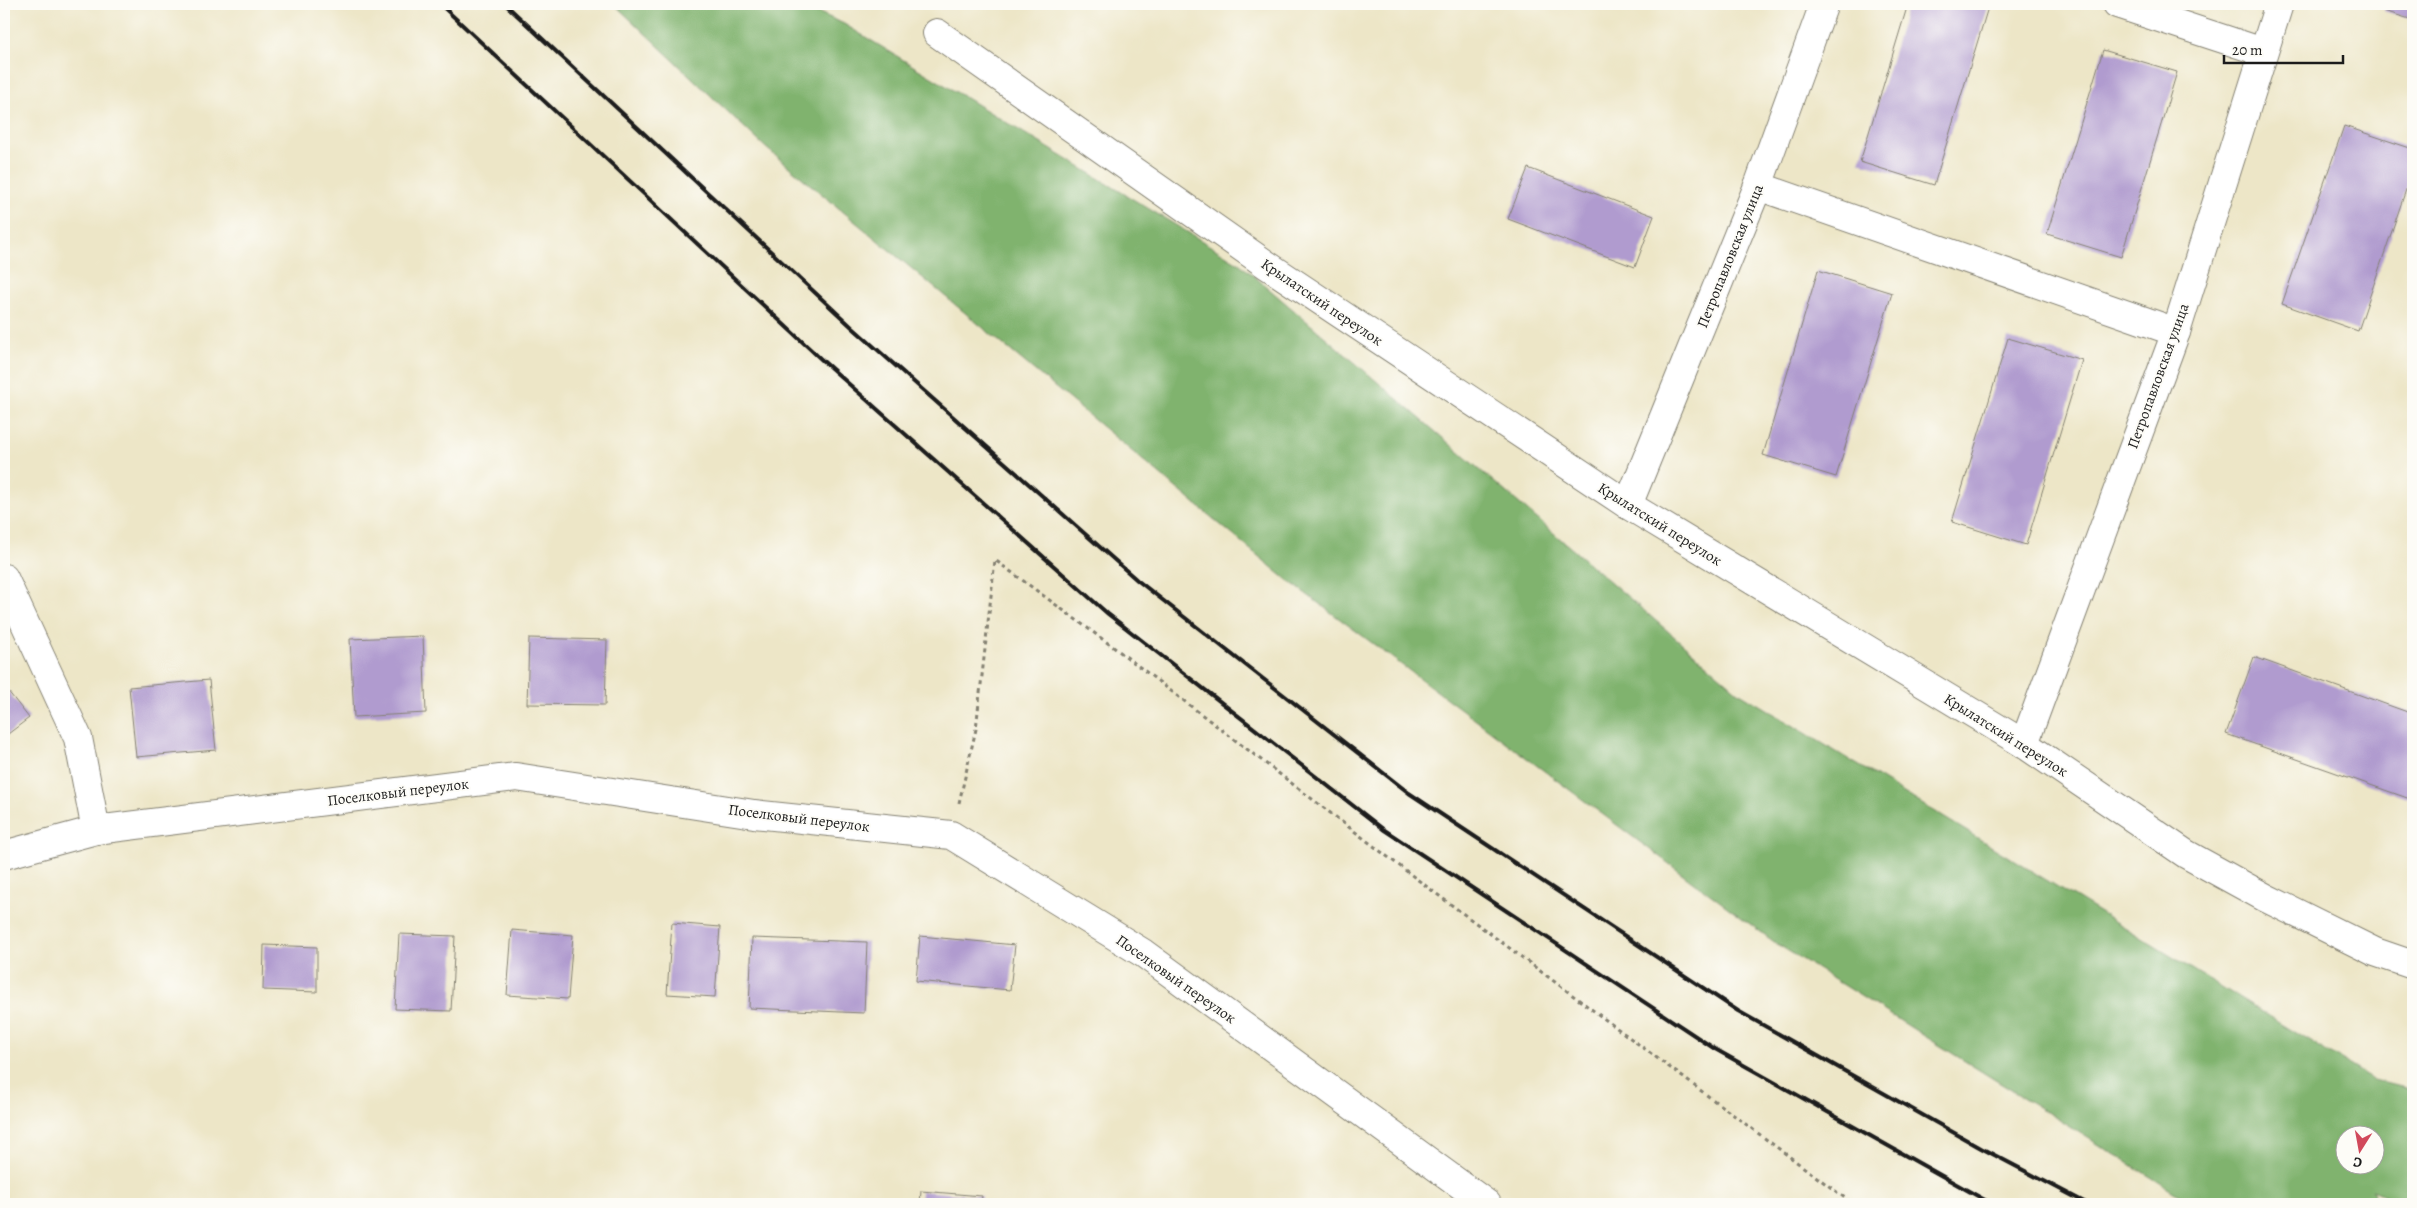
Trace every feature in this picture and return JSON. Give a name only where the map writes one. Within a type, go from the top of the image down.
[{"type":"street","name":"Петропавловская улица","points":[[1628,505],[1758,186],[1824,4]]},
{"type":"street","points":[[2117,4],[2263,52]]},
{"type":"street","name":"Петропавловская улица","points":[[2024,744],[2176,332],[2279,4]]},
{"type":"street","name":"Крылатский переулок","points":[[937,33],[1267,265],[1628,505],[2024,744],[2186,854],[2266,898],[2375,952],[2413,965]]},
{"type":"street","points":[[1758,186],[2176,332]]},
{"type":"street","points":[[4,578],[78,738],[96,830]]},
{"type":"street","name":"Поселковый переулок","points":[[4,854],[96,830],[516,777],[754,814],[951,835],[1143,953],[1487,1204]]},
{"type":"path","points":[[951,835],[976,729],[995,560],[1120,652],[1418,880],[1853,1204]]},
{"type":"green space","points":[[614,4],[800,4],[844,24],[1240,264],[1740,693],[2374,1080],[2413,1090],[2413,1204],[2405,1204],[2372,1190],[2378,1204],[2194,1204],[1777,944],[1286,579],[765,147]]},
{"type":"building","points":[[1908,4],[1989,4],[1934,185],[1860,162]]},
{"type":"building","points":[[2386,4],[2413,4],[2413,20],[2384,11]]},
{"type":"building","points":[[2103,50],[2177,72],[2121,257],[2047,234]]},
{"type":"building","points":[[2344,126],[2413,149],[2413,169],[2358,331],[2282,304]]},
{"type":"building","points":[[1528,168],[1654,216],[1635,267],[1508,219]]},
{"type":"building","points":[[1818,270],[1892,293],[1836,477],[1763,455]]},
{"type":"building","points":[[2008,338],[2082,360],[2026,545],[1952,522]]},
{"type":"building","points":[[423,636],[426,713],[354,717],[350,639]]},
{"type":"building","points":[[529,638],[607,640],[605,705],[527,704]]},
{"type":"building","points":[[2254,657],[2413,714],[2413,800],[2226,734]]},
{"type":"building","points":[[209,680],[216,750],[136,757],[129,687]]},
{"type":"building","points":[[4,686],[29,718],[4,737]]},
{"type":"building","points":[[672,923],[720,927],[715,997],[667,994]]},
{"type":"building","points":[[512,930],[573,935],[568,999],[507,995]]},
{"type":"building","points":[[399,934],[455,936],[451,1011],[395,1009]]},
{"type":"building","points":[[920,936],[1015,945],[1010,990],[916,981]]},
{"type":"building","points":[[752,938],[867,942],[864,1013],[749,1008]]},
{"type":"building","points":[[264,945],[317,947],[317,992],[263,990]]},
{"type":"building","points":[[921,1191],[982,1196],[981,1204],[920,1204]]},
{"type":"railway","points":[[440,4],[823,361],[1108,614],[1383,829],[1715,1049],[1992,1204]]},
{"type":"railway","points":[[505,4],[853,328],[1137,580],[1409,793],[1738,1011],[1981,1148],[2088,1204]]}]
